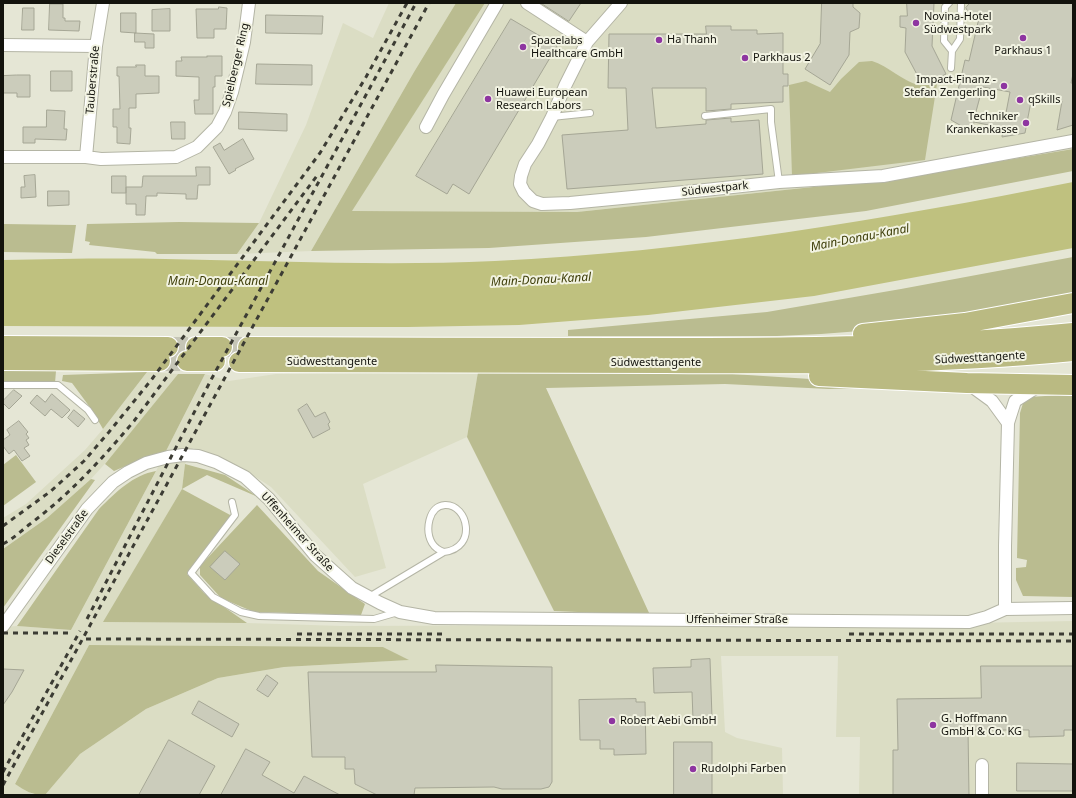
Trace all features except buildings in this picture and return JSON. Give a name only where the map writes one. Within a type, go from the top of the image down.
[{"type":"highway","points":[[737,349],[958,323],[1073,303]]},
{"type":"highway","name":"Südwesttangente","points":[[1073,333],[1024,338],[910,345],[737,349],[243,354],[756,364],[924,361],[1024,355],[1073,350]]},
{"type":"highway","points":[[3,346],[164,354],[3,360]]},
{"type":"highway","points":[[192,354],[218,354]]},
{"type":"highway","points":[[756,364],[794,374],[967,383],[1073,385]]},
{"type":"street","name":"Tauberstraße","points":[[86,157],[96,46],[103,3]]},
{"type":"street","name":"Spielberger Ring","points":[[3,157],[86,157],[101,159],[176,157],[197,147],[217,127],[225,112],[232,92],[244,42],[249,3]]},
{"type":"street","points":[[426,126],[497,3]]},
{"type":"street","points":[[527,3],[587,42]]},
{"type":"street","name":"Südwestpark","points":[[621,3],[587,42],[565,86],[552,117],[538,144],[525,164],[520,184],[524,192],[533,201],[542,204],[779,182],[883,176],[1073,141]]},
{"type":"street","points":[[3,45],[96,46]]},
{"type":"street","points":[[967,383],[992,401],[1008,423]]},
{"type":"street","points":[[1005,609],[1008,423],[1015,401],[1040,385]]},
{"type":"street","name":"Uffenheimer Straße","points":[[146,463],[168,457],[184,455],[198,456],[216,462],[245,477],[269,499],[315,555],[352,588],[400,612],[434,618],[969,622],[987,617],[1005,609],[1073,608]]},
{"type":"street","name":"Dieselstraße","points":[[3,626],[87,509],[113,482],[146,463]]},
{"type":"street","points":[[982,765],[982,795]]},
{"type":"lane","points":[[949,3],[944,7],[944,41],[952,51]]},
{"type":"lane","points":[[952,68],[952,51],[960,39],[961,3]]},
{"type":"lane","points":[[705,116],[772,107],[771,122],[779,182]]},
{"type":"lane","points":[[552,117],[590,113]]},
{"type":"lane","points":[[3,385],[58,386],[88,410],[95,420]]},
{"type":"lane","name":"Uffenheimer Straße","points":[[232,502],[235,515],[191,573],[214,597],[241,612],[259,616],[374,619],[400,612]]},
{"type":"lane","points":[[368,597],[444,552],[449,552],[462,545],[465,538],[466,529],[461,513],[456,508],[446,505],[439,507],[432,513],[429,522],[431,542],[437,549],[444,552]]},
{"type":"shaded area","points":[[389,3],[456,3],[414,72],[311,251],[237,254],[259,223],[306,125],[343,23],[373,38]]},
{"type":"shaded area","points":[[456,3],[485,3],[352,211],[577,212],[898,178],[1073,149],[1073,171],[866,211],[646,237],[489,248],[311,251],[414,72]]},
{"type":"shaded area","points":[[485,3],[1073,3],[1073,149],[898,178],[577,212],[351,211]]},
{"type":"shaded area","points":[[872,61],[884,66],[912,83],[918,85],[937,84],[925,160],[792,176],[789,85],[806,81],[830,92],[859,62]]},
{"type":"shaded area","points":[[179,222],[259,223],[237,254],[157,254],[155,252],[89,245],[90,242],[85,241],[87,224]]},
{"type":"shaded area","points":[[3,224],[76,225],[72,253],[3,252]]},
{"type":"shaded area","points":[[1073,257],[1073,299],[860,331],[821,334],[777,336],[568,336],[568,330],[767,312]]},
{"type":"shaded area","points":[[3,370],[56,371],[55,383],[3,382]]},
{"type":"shaded area","points":[[147,372],[178,374],[111,457],[91,479],[47,518],[3,549],[3,518],[26,504],[85,450]]},
{"type":"shaded area","points":[[147,372],[103,429],[92,410],[72,383],[62,381],[63,375]]},
{"type":"shaded area","points":[[478,372],[467,437],[363,484],[386,568],[355,577],[271,487],[239,466],[193,448],[185,464],[182,489],[104,622],[247,623],[342,626],[919,624],[1073,621],[1073,795],[859,795],[860,737],[836,737],[838,656],[721,656],[725,732],[737,738],[782,748],[783,795],[45,795],[80,754],[146,709],[218,678],[284,667],[408,660],[383,647],[89,645],[15,784],[35,795],[3,795],[3,627],[17,626],[71,630],[156,471],[205,374],[229,381],[276,374]]},
{"type":"shaded area","points":[[478,372],[732,374],[920,386],[829,389],[725,384],[546,388],[650,615],[554,611],[467,437]]},
{"type":"shaded area","points":[[178,374],[205,374],[164,455],[142,459],[114,471],[105,464]]},
{"type":"shaded area","points":[[1073,394],[1073,597],[1023,596],[1016,580],[1016,568],[1026,567],[1027,560],[1017,558],[1020,413],[1024,400],[1031,397]]},
{"type":"shaded area","points":[[16,455],[36,482],[3,506],[3,465]]},
{"type":"shaded area","points":[[185,464],[225,475],[258,497],[207,475],[182,489]]},
{"type":"shaded area","points":[[156,471],[71,630],[17,626],[99,509],[132,480]]},
{"type":"shaded area","points":[[91,479],[95,480],[3,608],[3,549],[47,518]]},
{"type":"shaded area","points":[[182,489],[232,516],[187,574],[204,593],[247,623],[103,622]]},
{"type":"shaded area","points":[[257,505],[318,571],[365,604],[361,615],[254,612],[221,598],[200,575],[200,566]]},
{"type":"shaded area","points":[[89,645],[383,647],[409,660],[284,667],[218,678],[146,709],[80,754],[45,795],[36,794],[22,789],[15,784]]},
{"type":"water","name":"Main-Donau-Kanal","points":[[1073,182],[1073,248],[814,296],[648,315],[519,325],[408,327],[3,326],[3,260],[145,259],[330,263],[412,263],[568,257],[713,242],[786,232],[930,209]]},
{"type":"tunnel","points":[[168,347],[196,347]]},
{"type":"tunnel","points":[[222,347],[248,347]]},
{"type":"tunnel","points":[[160,361],[187,361]]},
{"type":"railway","points":[[3,526],[51,491],[84,461],[152,379],[320,153],[366,77],[407,3]]},
{"type":"railway","points":[[87,619],[212,378],[416,3]]},
{"type":"railway","points":[[3,785],[429,3]]},
{"type":"railway","points":[[3,544],[59,501],[98,462],[134,421],[319,173]]},
{"type":"railway","points":[[3,772],[80,631]]},
{"type":"railway","points":[[3,633],[72,633]]},
{"type":"railway","points":[[297,634],[445,634]]},
{"type":"railway","points":[[849,634],[1073,634]]},
{"type":"railway","points":[[86,639],[1073,641]]},
{"type":"place","name":"Novina-Hotel Südwestpark","points":[[916,23]]},
{"type":"place","name":"Parkhaus 1","points":[[1023,38]]},
{"type":"place","name":"Ha Thanh","points":[[659,40]]},
{"type":"place","name":"Spacelabs Healthcare GmbH","points":[[523,47]]},
{"type":"place","name":"Parkhaus 2","points":[[745,58]]},
{"type":"place","name":"Impact-Finanz - Stefan Zengerling","points":[[1004,86]]},
{"type":"place","name":"Huawei European Research Labors","points":[[488,99]]},
{"type":"place","name":"qSkills","points":[[1020,100]]},
{"type":"place","name":"Techniker Krankenkasse","points":[[1026,123]]},
{"type":"place","name":"Robert Aebi GmbH","points":[[612,721]]},
{"type":"place","name":"G. Hoffmann GmbH & Co. KG","points":[[933,725]]},
{"type":"place","name":"Rudolphi Farben","points":[[693,769]]}]
